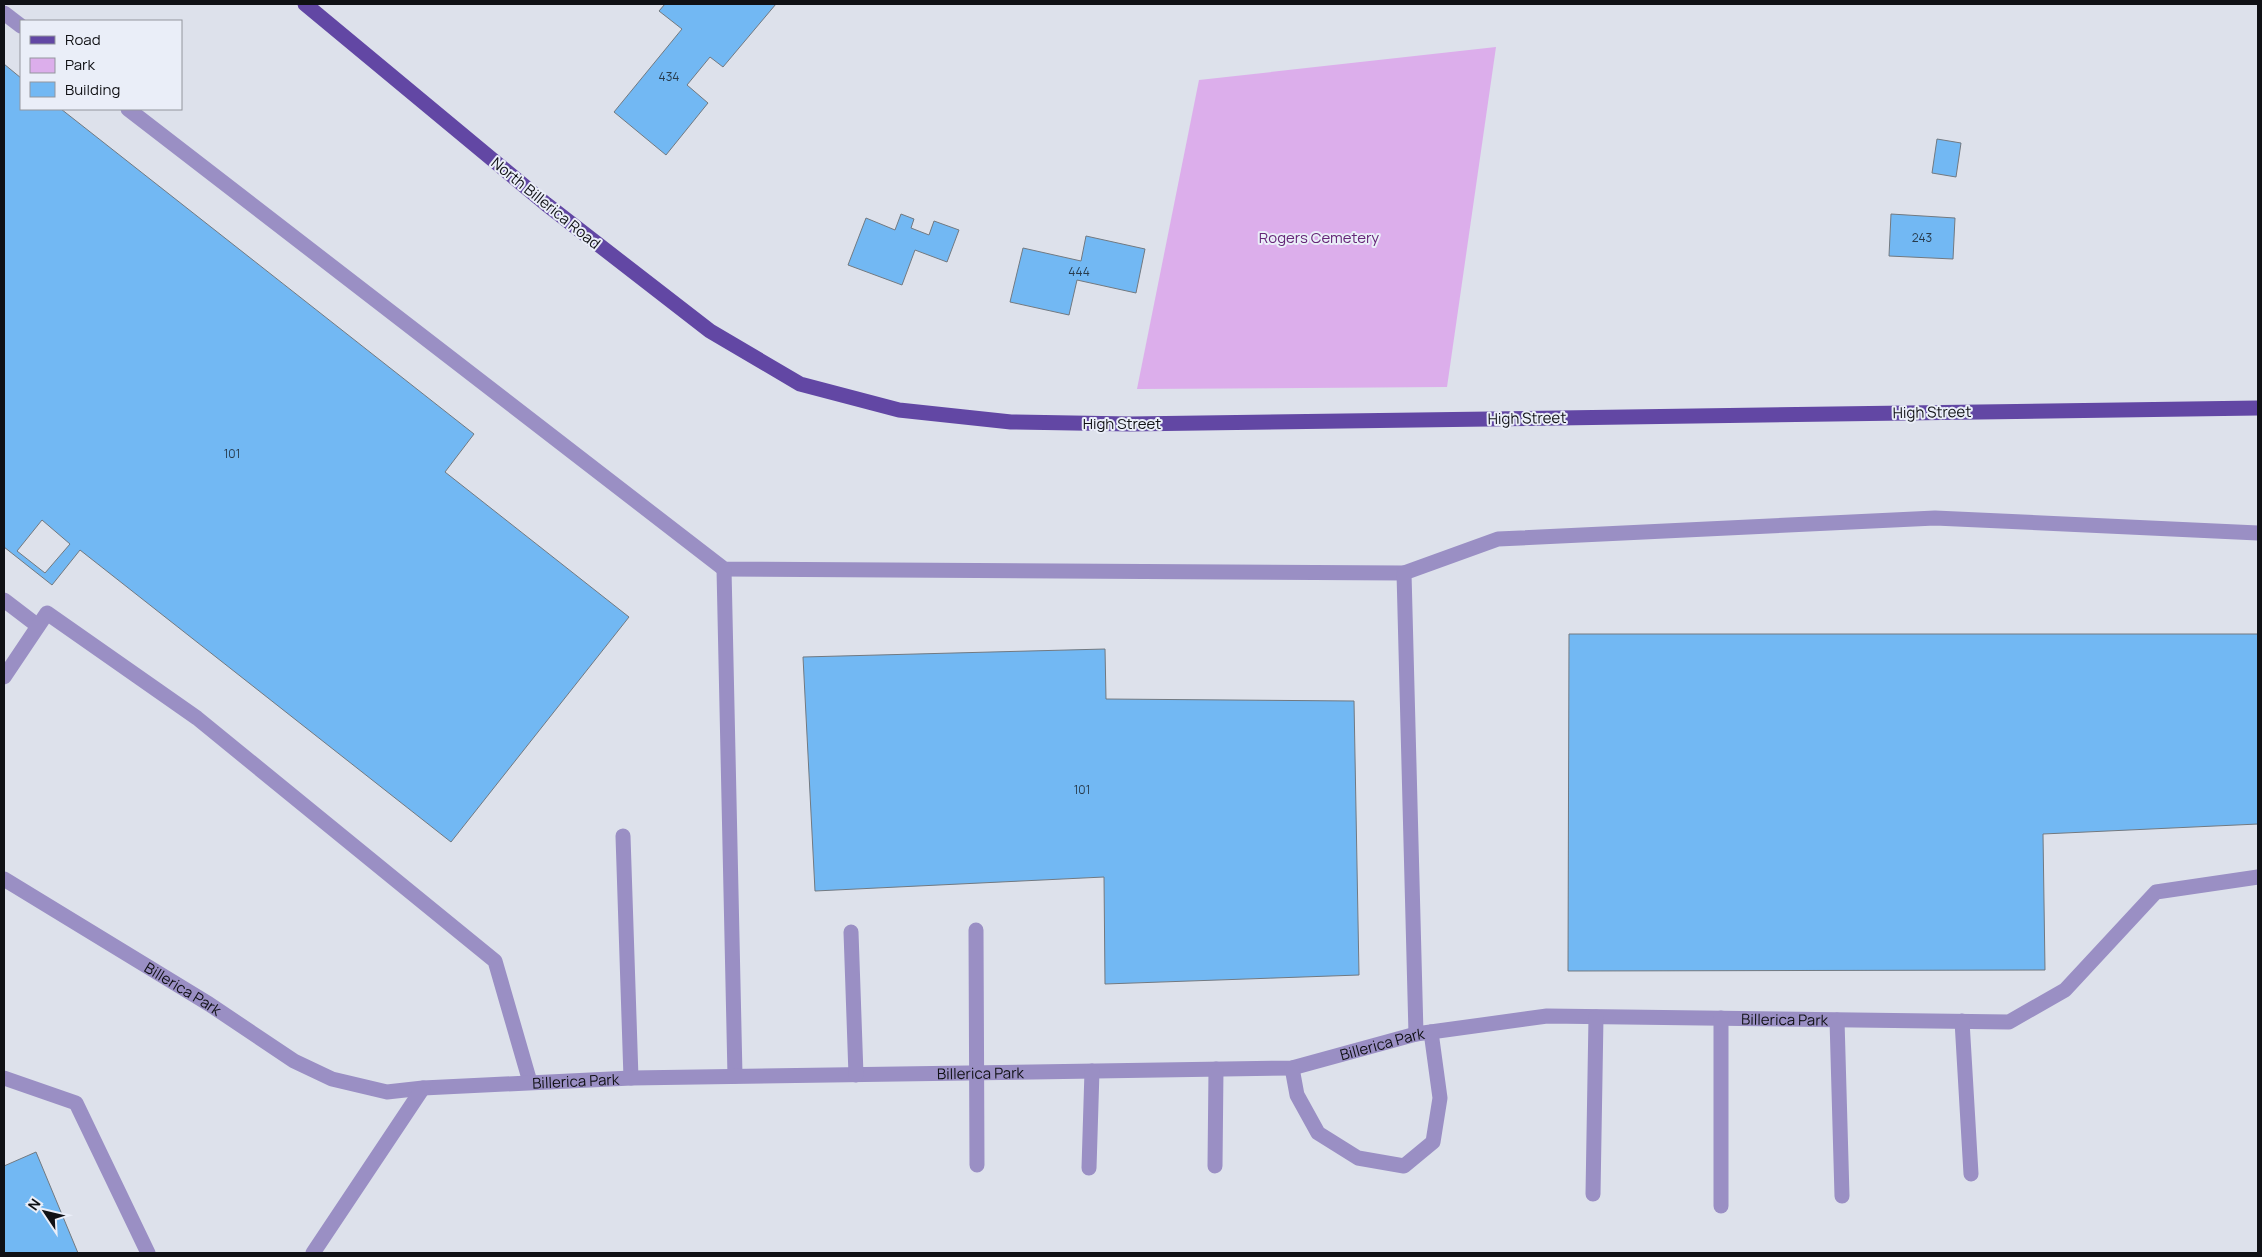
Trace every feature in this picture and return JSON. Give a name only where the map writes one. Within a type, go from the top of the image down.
[{"type":"main road","name":"North Billerica Road","points":[[305,4],[546,204],[710,331],[800,384]]},
{"type":"main road","name":"High Street","points":[[800,384],[899,410],[1011,422],[1130,424],[2258,408]]},
{"type":"street","points":[[4,13],[20,25]]},
{"type":"street","points":[[129,110],[724,569],[1404,573],[1498,539],[1936,518],[2258,533]]},
{"type":"street","points":[[724,569],[735,1076]]},
{"type":"street","points":[[1404,573],[1416,1034]]},
{"type":"street","points":[[4,600],[38,626]]},
{"type":"street","points":[[4,677],[47,613],[196,718],[495,961],[530,1082]]},
{"type":"street","points":[[623,836],[631,1078]]},
{"type":"street","name":"Billerica Park","points":[[4,879],[209,1004],[294,1061],[332,1079],[387,1092],[423,1088],[631,1078],[1292,1068],[1416,1034],[1547,1016],[2009,1022],[2065,990],[2156,892],[2258,877]]},
{"type":"street","points":[[976,930],[977,1165]]},
{"type":"street","points":[[851,932],[856,1075]]},
{"type":"street","points":[[1592,1194],[1596,1017]]},
{"type":"street","points":[[1721,1018],[1721,1206]]},
{"type":"street","points":[[1837,1020],[1842,1196]]},
{"type":"street","points":[[1962,1021],[1971,1174]]},
{"type":"street","points":[[1292,1068],[1297,1095],[1318,1133],[1358,1158],[1404,1166],[1432,1142],[1440,1098],[1432,1032]]},
{"type":"street","points":[[1216,1070],[1216,1166]]},
{"type":"street","points":[[1089,1168],[1092,1071]]},
{"type":"street","points":[[4,1078],[76,1103],[148,1253]]},
{"type":"street","points":[[313,1253],[423,1088]]},
{"type":"green space","name":"Rogers Cemetery","points":[[1496,47],[1447,387],[1137,389],[1199,80]]},
{"type":"building","points":[[665,4],[776,4],[723,67],[710,57],[687,85],[708,103],[666,155],[614,112],[682,29],[659,11]]},
{"type":"building","points":[[4,64],[20,77],[20,110],[62,110],[474,434],[445,472],[629,617],[451,842],[80,550],[52,585],[4,547]],"holes":[[[42,520],[70,544],[45,573],[17,551]]]},
{"type":"building","points":[[1937,139],[1961,143],[1956,177],[1932,173]]},
{"type":"building","points":[[901,214],[914,219],[911,228],[929,235],[934,221],[959,230],[947,262],[915,250],[902,285],[848,265],[866,218],[895,230]]},
{"type":"building","points":[[1891,214],[1955,218],[1953,259],[1889,256]]},
{"type":"building","points":[[1086,236],[1145,249],[1136,293],[1077,280],[1069,315],[1010,302],[1023,248],[1081,261]]},
{"type":"building","points":[[1569,634],[2258,634],[2258,824],[2043,834],[2045,970],[1568,971]]},
{"type":"building","points":[[1105,649],[1106,699],[1354,701],[1359,975],[1105,984],[1104,877],[815,891],[803,657]]},
{"type":"building","points":[[36,1152],[78,1253],[4,1253],[4,1166]]}]
